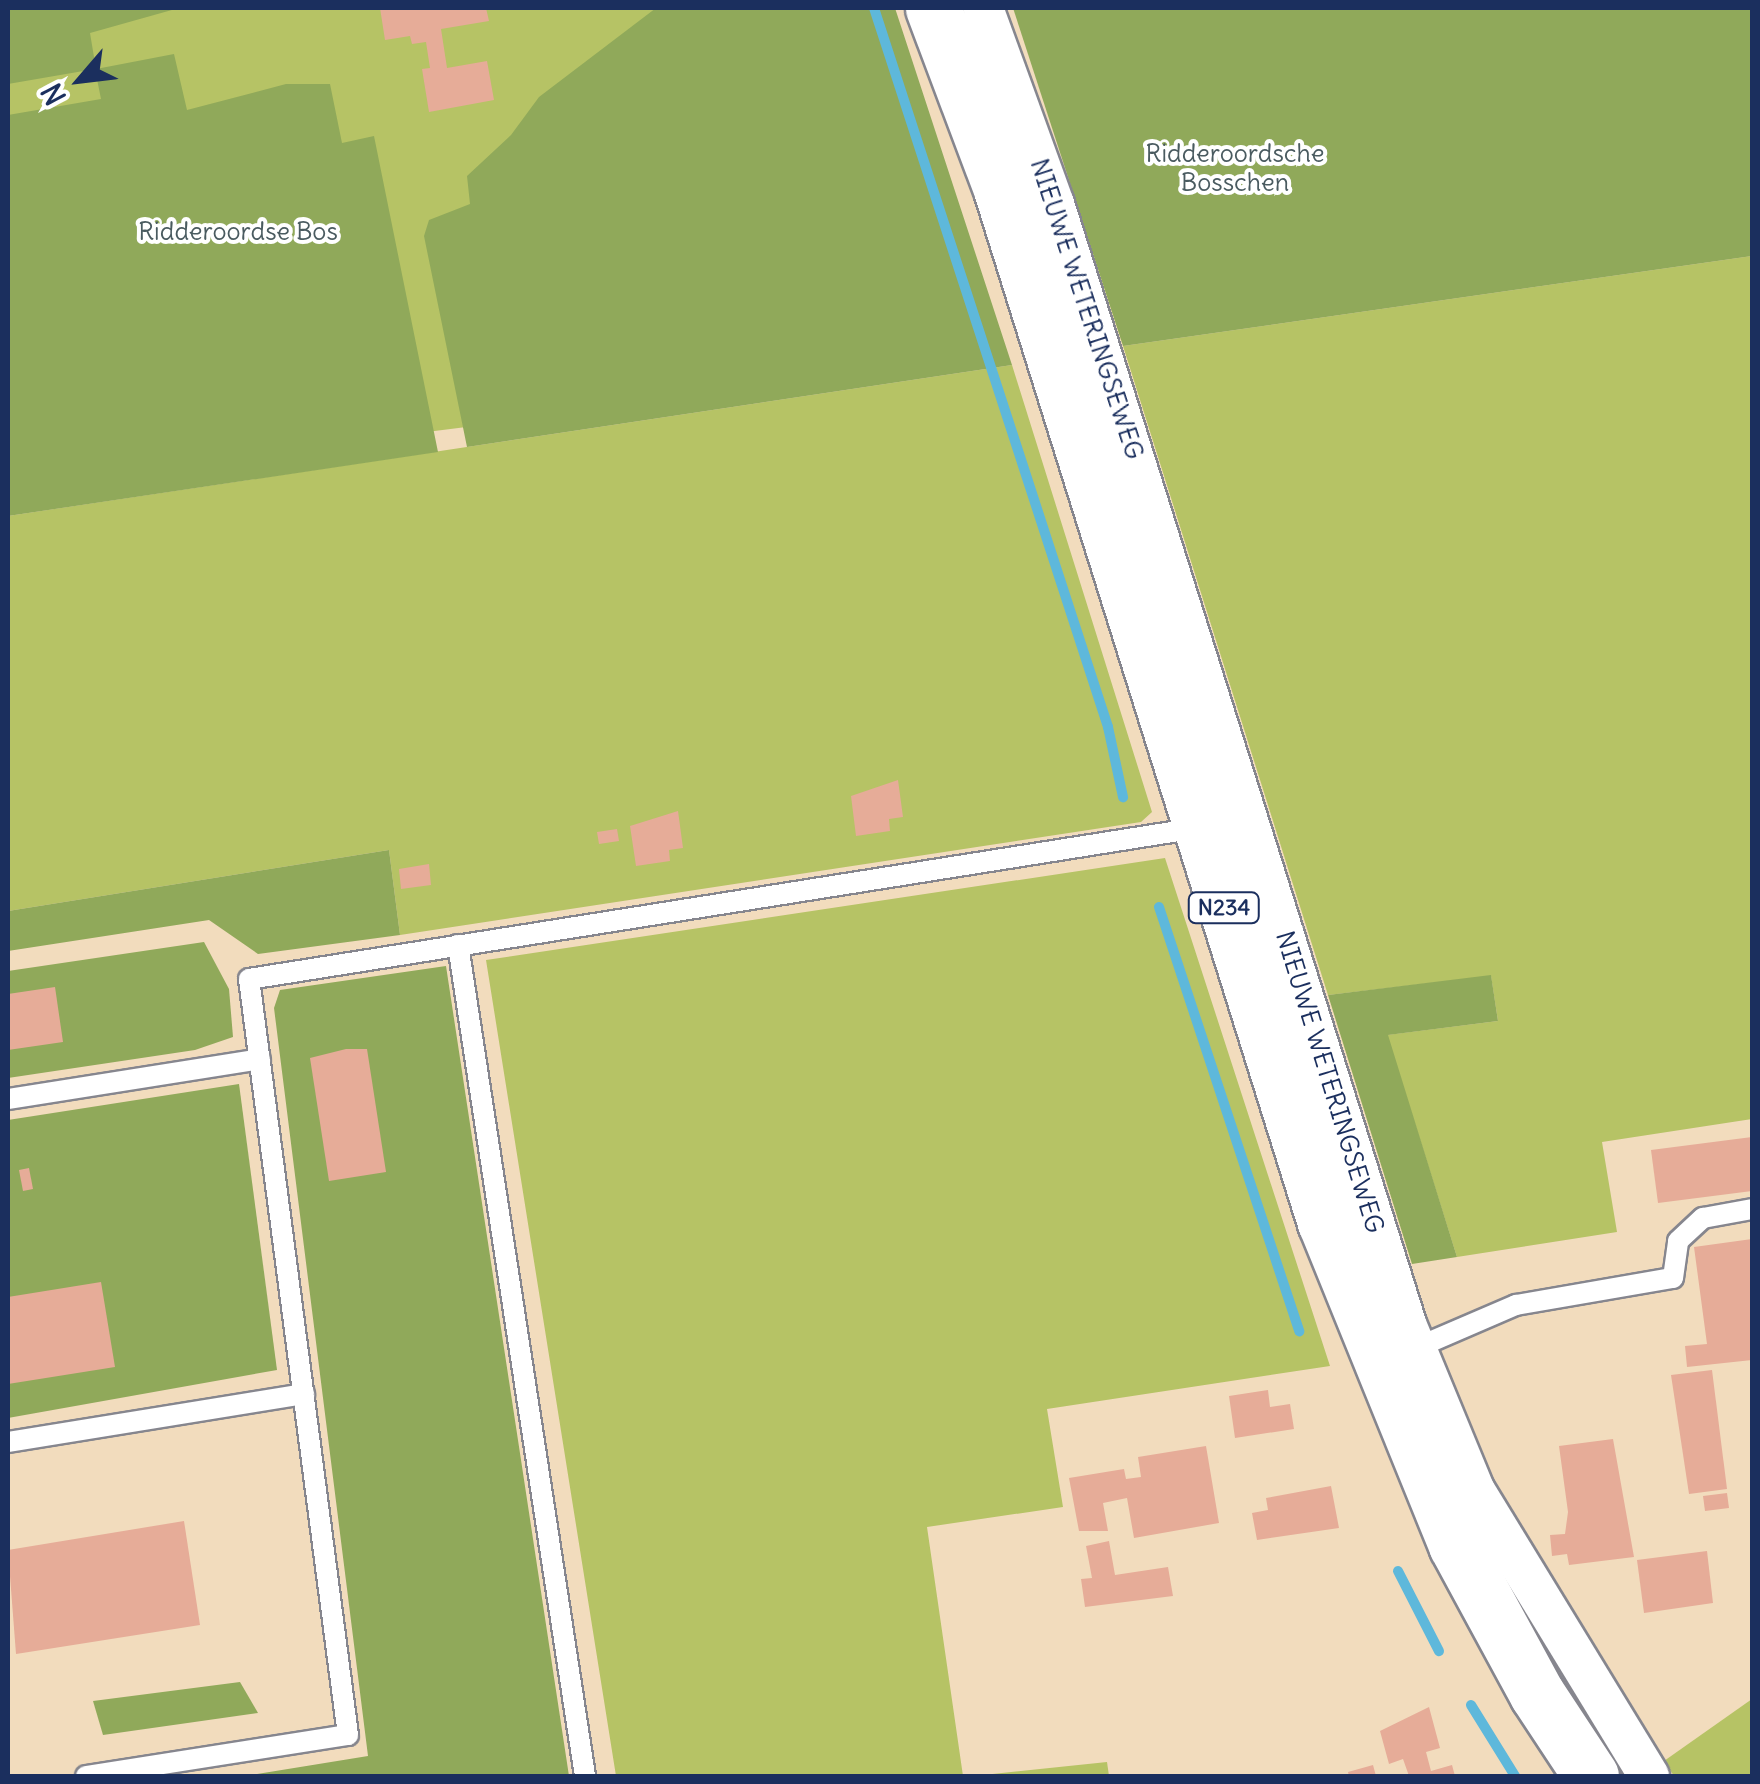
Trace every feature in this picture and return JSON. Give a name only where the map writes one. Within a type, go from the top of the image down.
[{"type":"main road","name":"NIEUWE WETERINGSEWEG","points":[[933,8],[1001,189],[1224,824],[1325,1222],[1390,1391],[1456,1546],[1536,1694],[1590,1776]]},
{"type":"street","name":"NIEUWE WETERINGSEWEG","points":[[983,8],[1054,204],[1224,824],[1416,1348],[1475,1491],[1649,1776]]},
{"type":"lane","points":[[86,1776],[348,1735],[249,979],[1224,824]]},
{"type":"lane","points":[[458,945],[585,1776]]},
{"type":"lane","points":[[8,1099],[260,1059]]},
{"type":"lane","points":[[1416,1348],[1516,1306],[1672,1278],[1678,1241],[1704,1218],[1752,1209]]},
{"type":"lane","points":[[8,1442],[304,1394]]},
{"type":"green space","name":"Ridderoordse Bos","points":[[8,8],[875,8],[940,367],[8,485]]},
{"type":"green space","points":[[8,8],[179,8],[90,33],[96,69],[174,54],[187,110],[286,84],[330,84],[342,143],[374,136],[438,452],[8,516],[8,115],[101,99],[95,69],[8,84]]},
{"type":"green space","points":[[656,8],[895,8],[1012,365],[467,447],[424,236],[429,220],[470,204],[467,176],[511,135],[539,97]]},
{"type":"green space","name":"Ridderoordsche Bosschen","points":[[1013,8],[1752,8],[1752,256],[1123,346]]},
{"type":"green space","points":[[1752,256],[1752,1119],[1602,1142],[1617,1232],[1457,1257],[1387,1035],[1498,1021],[1491,976],[1328,995],[1123,346]]},
{"type":"green space","points":[[1012,365],[1152,812],[1141,822],[400,935],[389,850],[8,911],[8,516]]},
{"type":"green space","points":[[389,850],[400,935],[258,954],[209,920],[8,951],[8,911]]},
{"type":"green space","points":[[1165,858],[1330,1366],[1047,1409],[1063,1507],[927,1527],[963,1776],[616,1776],[486,960]]},
{"type":"green space","points":[[204,942],[229,989],[233,1037],[195,1050],[8,1078],[8,971]]},
{"type":"green space","points":[[446,966],[569,1776],[244,1776],[368,1756],[274,1008],[280,990]]},
{"type":"green space","points":[[1491,975],[1498,1021],[1388,1035],[1457,1257],[1412,1264],[1328,995]]},
{"type":"green space","points":[[239,1084],[277,1370],[8,1418],[8,1120]]},
{"type":"green space","points":[[240,1682],[258,1713],[103,1735],[93,1701]]},
{"type":"green space","points":[[1752,1699],[1752,1776],[1674,1776],[1664,1761]]},
{"type":"green space","points":[[1107,1762],[1109,1776],[974,1776]]},
{"type":"building","points":[[380,8],[486,8],[489,21],[441,29],[447,68],[487,61],[494,100],[429,112],[422,69],[430,68],[426,42],[412,44],[410,36],[385,40]]},
{"type":"building","points":[[898,780],[903,817],[889,819],[890,831],[856,836],[851,796]]},
{"type":"building","points":[[678,811],[683,848],[669,850],[670,861],[636,866],[630,826]]},
{"type":"building","points":[[617,829],[619,841],[599,844],[597,832]]},
{"type":"building","points":[[429,864],[431,885],[401,889],[399,869]]},
{"type":"building","points":[[55,987],[63,1042],[8,1050],[8,994]]},
{"type":"building","points":[[346,1049],[367,1049],[386,1172],[329,1181],[310,1058]]},
{"type":"building","points":[[1752,1137],[1752,1191],[1658,1203],[1651,1150]]},
{"type":"building","points":[[29,1168],[33,1189],[23,1191],[19,1170]]},
{"type":"building","points":[[1752,1239],[1752,1360],[1687,1367],[1685,1346],[1707,1344],[1694,1247]]},
{"type":"building","points":[[101,1282],[115,1367],[8,1384],[8,1297]]},
{"type":"building","points":[[1712,1370],[1727,1489],[1689,1494],[1671,1375]]},
{"type":"building","points":[[1268,1390],[1270,1407],[1290,1404],[1294,1429],[1235,1438],[1229,1396]]},
{"type":"building","points":[[1613,1439],[1634,1557],[1569,1565],[1567,1554],[1552,1556],[1550,1535],[1565,1534],[1568,1512],[1559,1446]]},
{"type":"building","points":[[1206,1446],[1219,1523],[1134,1538],[1127,1498],[1103,1503],[1108,1531],[1079,1531],[1069,1478],[1124,1469],[1126,1479],[1141,1477],[1138,1457]]},
{"type":"building","points":[[1331,1486],[1339,1528],[1257,1540],[1252,1513],[1268,1510],[1266,1498]]},
{"type":"building","points":[[1727,1493],[1729,1508],[1705,1511],[1703,1496]]},
{"type":"building","points":[[184,1521],[200,1625],[16,1654],[8,1550]]},
{"type":"building","points":[[1109,1541],[1115,1575],[1168,1567],[1173,1596],[1085,1607],[1081,1579],[1092,1578],[1086,1546]]},
{"type":"building","points":[[1707,1551],[1713,1603],[1644,1613],[1637,1560]]},
{"type":"building","points":[[1429,1707],[1440,1748],[1426,1752],[1431,1771],[1452,1765],[1455,1776],[1409,1776],[1403,1759],[1389,1764],[1380,1731]]},
{"type":"building","points":[[1373,1765],[1376,1776],[1349,1776],[1348,1772]]},
{"type":"waterway","points":[[874,8],[1108,727],[1123,797]]},
{"type":"waterway","points":[[1159,907],[1299,1331]]},
{"type":"waterway","points":[[1398,1571],[1439,1651]]},
{"type":"waterway","points":[[1471,1705],[1515,1776]]}]
